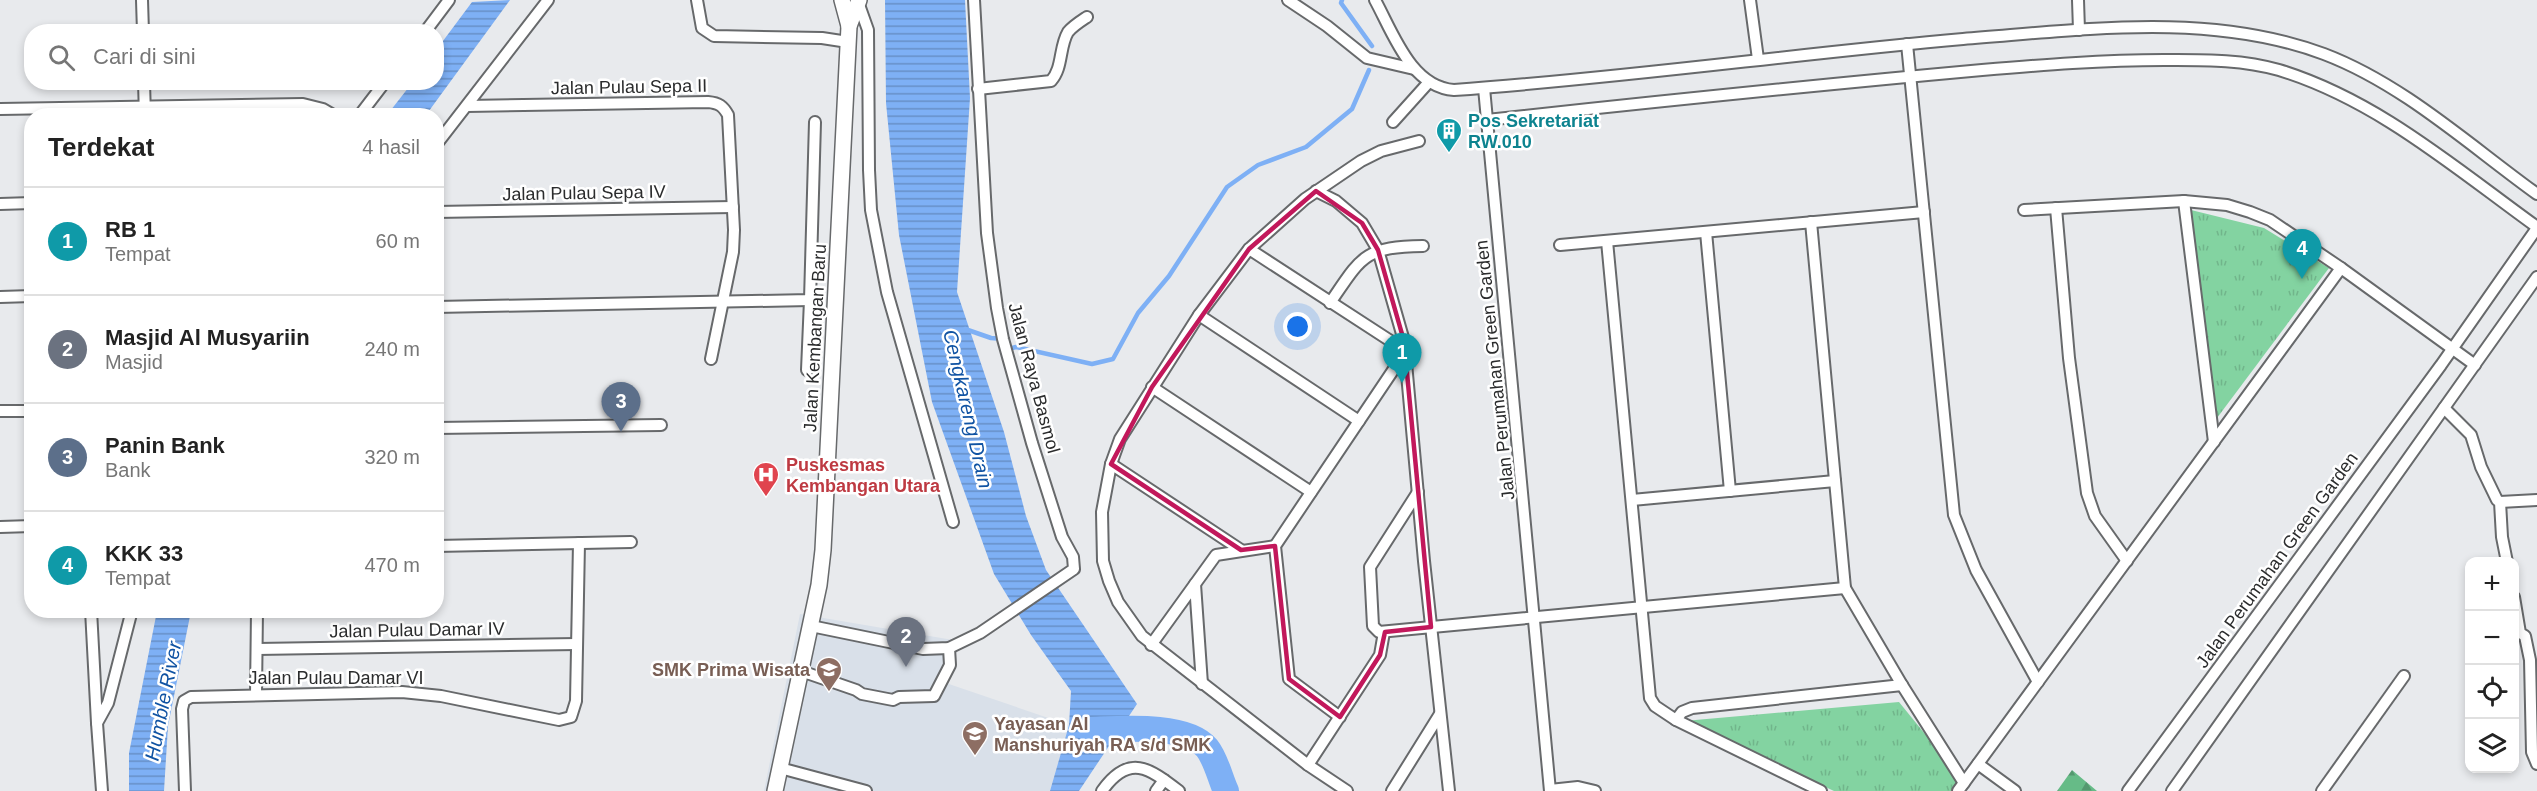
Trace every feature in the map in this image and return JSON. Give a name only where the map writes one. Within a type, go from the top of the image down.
[{"type":"main road","name":"Jalan Kembangan Baru","points":[[842,0],[849,26]]},
{"type":"main road","name":"Jalan Kembangan Baru","points":[[775,791],[819,585],[826,518],[849,26],[858,1]]},
{"type":"street","points":[[142,0],[143,24]]},
{"type":"street","points":[[431,24],[449,0]]},
{"type":"street","points":[[444,135],[548,0]]},
{"type":"street","points":[[697,0],[702,28],[714,36],[822,38],[848,42]]},
{"type":"street","name":"Jalan Raya Basmol","points":[[949,648],[980,633],[1007,616],[1074,569],[1073,557],[1062,537],[1032,443],[1005,342],[987,233],[974,0]]},
{"type":"street","points":[[1288,0],[1328,26],[1368,58],[1414,69]]},
{"type":"street","points":[[1375,0],[1414,69],[1429,82],[1442,89],[1484,88],[1907,44],[2079,30],[2168,28],[2246,33],[2284,41],[2323,54],[2380,81],[2537,194]]},
{"type":"street","points":[[1750,0],[1758,59]]},
{"type":"street","points":[[2078,0],[2079,30]]},
{"type":"street","points":[[858,1],[868,30],[869,170],[874,222],[887,292],[953,522]]},
{"type":"street","points":[[978,89],[1051,81],[1056,76],[1061,51],[1069,32],[1087,17]]},
{"type":"street","points":[[1907,44],[1954,515],[1976,570],[2037,682]]},
{"type":"street","name":"Jalan Perumahan Green Garden","points":[[1487,120],[1911,76],[2109,61],[2213,60],[2276,70],[2332,89],[2370,109],[2537,228],[2453,349],[2128,791]]},
{"type":"street","points":[[1393,122],[1429,82]]},
{"type":"street","name":"Jalan Perumahan Green Garden","points":[[1484,88],[1550,791],[1578,787],[1595,791]]},
{"type":"street","points":[[144,90],[145,108]]},
{"type":"street","points":[[365,108],[379,90]]},
{"type":"street","name":"Jalan Pulau Sepa II","points":[[467,106],[717,102],[724,107],[728,115],[733,207]]},
{"type":"street","points":[[198,108],[303,104],[319,108]]},
{"type":"street","points":[[0,109],[24,109]]},
{"type":"street","points":[[807,370],[814,122]]},
{"type":"street","points":[[1347,791],[1308,765],[1151,645],[1129,621],[1118,602],[1103,561],[1102,512],[1111,464],[1120,438],[1199,315],[1248,249],[1260,236],[1316,191],[1381,151],[1419,141]]},
{"type":"street","points":[[1316,191],[1350,211],[1362,223],[1378,250],[1406,351],[1431,627],[1449,791]]},
{"type":"street","points":[[2184,201],[2214,442]]},
{"type":"street","points":[[2024,210],[2184,201],[2227,206],[2250,212],[2270,220],[2341,268],[2475,365]]},
{"type":"street","points":[[0,204],[24,203]]},
{"type":"street","points":[[711,359],[733,252],[733,207]]},
{"type":"street","name":"Jalan Pulau Sepa IV","points":[[444,212],[733,207]]},
{"type":"street","points":[[2056,208],[2069,358],[2086,493],[2095,516],[2127,561]]},
{"type":"street","points":[[1560,245],[1924,212]]},
{"type":"street","points":[[1811,222],[1845,588],[1961,787],[2341,268]]},
{"type":"street","points":[[1706,232],[1730,491]]},
{"type":"street","points":[[1607,241],[1650,698],[1654,706],[1676,720],[1821,791]]},
{"type":"street","points":[[1330,303],[1353,268],[1378,250],[1390,247],[1423,246]]},
{"type":"street","points":[[1248,249],[1406,351]]},
{"type":"street","points":[[2172,791],[2537,277]]},
{"type":"street","points":[[0,297],[24,296]]},
{"type":"street","points":[[444,307],[810,300]]},
{"type":"street","points":[[1199,315],[1359,421]]},
{"type":"street","points":[[1340,717],[1289,679],[1275,546],[1406,351]]},
{"type":"street","points":[[1152,387],[1311,492]]},
{"type":"street","points":[[2444,408],[2471,435],[2481,467],[2500,502],[2502,537],[2506,557]]},
{"type":"street","points":[[0,411],[24,411]]},
{"type":"street","points":[[444,428],[661,425]]},
{"type":"street","points":[[1111,464],[1241,550]]},
{"type":"street","points":[[1632,500],[1835,481]]},
{"type":"street","points":[[1418,492],[1370,567],[1373,626],[1379,632],[1845,588]]},
{"type":"street","points":[[2500,502],[2537,500]]},
{"type":"street","points":[[0,527],[24,526]]},
{"type":"street","points":[[444,546],[631,542]]},
{"type":"street","points":[[577,644],[579,543]]},
{"type":"street","points":[[1151,645],[1216,555],[1275,546]]},
{"type":"street","points":[[1195,584],[1202,684]]},
{"type":"street","points":[[2516,611],[2520,633],[2525,636],[2525,645],[2533,660],[2532,752],[2537,764]]},
{"type":"street","points":[[91,618],[102,791]]},
{"type":"street","points":[[97,723],[108,703],[130,618]]},
{"type":"street","points":[[256,694],[257,618]]},
{"type":"street","points":[[801,671],[862,694],[893,700],[904,696],[929,698],[938,691],[950,665],[949,648],[923,649],[811,626]]},
{"type":"street","points":[[1308,765],[1380,655],[1384,632]]},
{"type":"street","name":"Jalan Pulau Damar IV","points":[[257,649],[577,644]]},
{"type":"street","name":"Jalan Pulau Damar VI","points":[[185,791],[182,709],[184,701],[191,697],[402,692],[441,696],[559,720],[571,717],[574,713],[577,644]]},
{"type":"street","points":[[2322,791],[2404,676]]},
{"type":"street","points":[[1676,720],[1682,712],[1692,708],[1902,685]]},
{"type":"street","points":[[1392,791],[1440,714]]},
{"type":"street","points":[[1978,764],[2015,791]]},
{"type":"street","points":[[1102,791],[1116,775],[1133,767],[1148,769],[1179,791]]},
{"type":"street","points":[[780,768],[866,791]]},
{"type":"street","points":[[1155,791],[1164,780]]},
{"type":"highlighted area","points":[[1316,191],[1362,223],[1378,250],[1404,341],[1431,627],[1385,632],[1380,655],[1340,717],[1289,679],[1275,546],[1241,550],[1111,464],[1152,387],[1249,249]]},
{"type":"shaded area","points":[[800,614],[959,641],[943,682],[1069,725],[1050,791],[764,791]]},
{"type":"green space","points":[[2191,210],[2264,228],[2329,268],[2214,422]]},
{"type":"green space","points":[[1899,702],[1960,777],[1951,791],[1834,791],[1684,721]]},
{"type":"green space","points":[[2072,770],[2097,791],[2057,791]]},
{"type":"water","points":[[510,0],[431,108],[392,108],[407,90],[444,90],[444,40],[472,2]]},
{"type":"water","name":"Cengkareng Drain","points":[[885,0],[965,0],[970,98],[957,292],[1004,432],[1026,516],[1046,570],[1137,704],[1079,791],[1050,791],[1069,725],[1071,691],[1031,635],[994,574],[932,402],[899,235],[886,103]]},
{"type":"water","name":"Humble River","points":[[156,618],[190,618],[168,726],[164,791],[129,791],[129,753]]},
{"type":"waterway","points":[[1342,0],[1341,3],[1372,46]]},
{"type":"waterway","points":[[1007,346],[1008,349],[1016,347],[1092,364],[1113,359],[1138,313],[1169,276],[1227,187],[1258,165],[1306,147],[1352,109],[1369,70]]},
{"type":"waterway","name":"Cengkareng Drain","points":[[965,329],[991,338],[1003,339]]},
{"type":"waterway","points":[[1090,730],[1152,729],[1184,734],[1197,740],[1210,752],[1226,791]]},
{"type":"place","name":"Pos Sekretariat RW.010","points":[[1449,154]]},
{"type":"place","name":"KKK 33","points":[[2302,279]]},
{"type":"place","name":"RB 1","points":[[1402,383]]},
{"type":"place","name":"Panin Bank","points":[[621,432]]},
{"type":"place","name":"Puskesmas Kembangan Utara","points":[[766,498]]},
{"type":"place","name":"Masjid Al Musyariin","points":[[906,667]]},
{"type":"place","name":"SMK Prima Wisata","points":[[829,693]]},
{"type":"place","name":"Yayasan Al Manshuriyah RA s/d SMK","points":[[975,757]]}]
